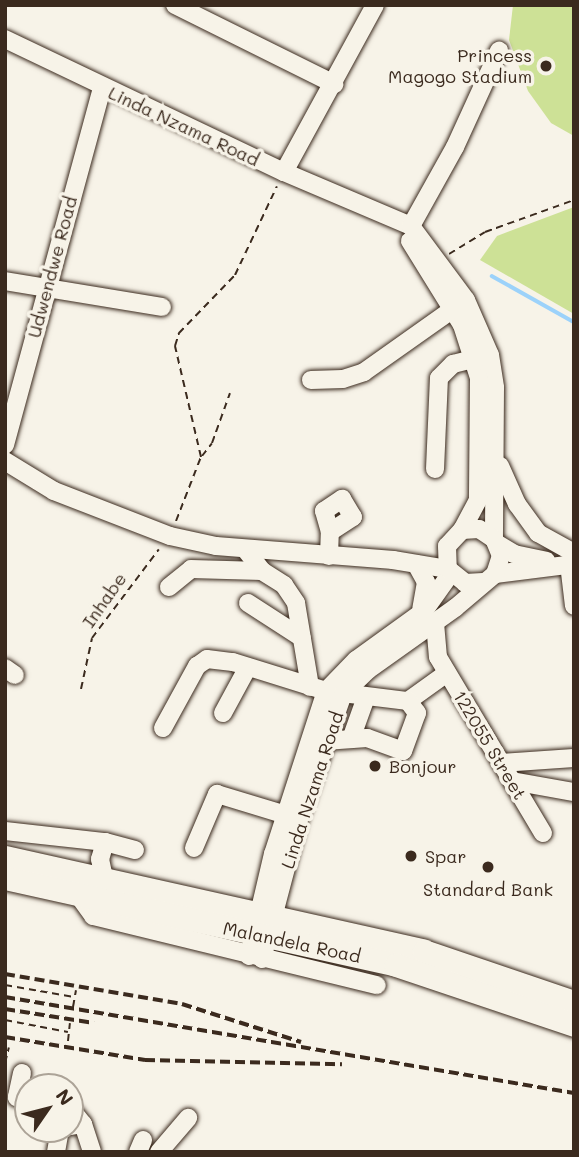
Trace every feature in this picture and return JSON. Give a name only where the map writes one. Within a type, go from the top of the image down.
[{"type":"main road","name":"Malandela Road","points":[[5,857],[94,869],[261,935],[420,972],[574,1025]]},
{"type":"main road","name":"Malandela Road","points":[[5,878],[94,869]]},
{"type":"main road","name":"Malandela Road","points":[[261,935],[433,954],[574,1002]]},
{"type":"street","points":[[175,5],[334,84]]},
{"type":"street","points":[[284,173],[374,6]]},
{"type":"street","name":"Linda Nzama Road","points":[[5,39],[102,89],[284,173],[411,226],[439,260],[482,356],[496,446],[495,541]]},
{"type":"street","points":[[411,226],[455,147],[499,51]]},
{"type":"street","name":"Udwendwe Road","points":[[5,445],[46,286],[102,89]]},
{"type":"street","name":"Linda Nzama Road","points":[[365,206],[408,238],[459,304]]},
{"type":"street","points":[[5,281],[162,307]]},
{"type":"street","points":[[311,380],[343,379],[364,372],[459,304]]},
{"type":"street","points":[[435,469],[439,378],[453,364],[482,356]]},
{"type":"street","name":"Linda Nzama Road","points":[[456,535],[478,500],[479,378],[482,356]]},
{"type":"street","points":[[5,369],[24,371]]},
{"type":"street","points":[[496,446],[504,480],[525,517],[569,562],[574,606]]},
{"type":"street","points":[[5,461],[54,491],[170,536],[244,549],[393,560],[449,571],[466,583],[569,562]]},
{"type":"street","points":[[393,560],[422,555],[456,535],[479,529],[514,554],[569,562]]},
{"type":"street","points":[[329,556],[330,532]]},
{"type":"street","points":[[449,571],[445,557],[456,535]]},
{"type":"street","points":[[489,578],[501,556],[495,541]]},
{"type":"street","points":[[244,549],[262,570],[291,593],[302,638],[327,691]]},
{"type":"street","points":[[416,564],[427,589],[417,618]]},
{"type":"street","points":[[169,587],[191,569],[262,570]]},
{"type":"street","name":"Linda Nzama Road","points":[[261,935],[292,817],[319,748],[327,691],[381,652],[417,618],[449,571]]},
{"type":"street","name":"Linda Nzama Road","points":[[381,652],[405,644],[489,578]]},
{"type":"street","points":[[247,603],[302,638]]},
{"type":"street","name":"122055 Street","points":[[435,623],[438,657],[543,833]]},
{"type":"street","points":[[405,644],[438,657]]},
{"type":"street","points":[[163,728],[202,661],[218,659],[327,691],[408,701],[447,673]]},
{"type":"street","points":[[223,713],[248,667]]},
{"type":"street","points":[[351,739],[366,697]]},
{"type":"street","points":[[319,748],[351,739],[367,738],[405,750],[417,718],[408,701]]},
{"type":"street","points":[[501,763],[530,765],[574,758]]},
{"type":"street","points":[[512,781],[574,792]]},
{"type":"street","points":[[194,848],[217,793],[292,817]]},
{"type":"street","points":[[5,831],[94,869],[135,850]]},
{"type":"street","points":[[94,869],[93,916],[261,935],[377,985]]},
{"type":"street","points":[[159,1152],[188,1118]]},
{"type":"path","points":[[201,457],[175,346],[179,333],[235,275],[284,173]]},
{"type":"path","points":[[439,260],[485,232],[574,200]]},
{"type":"path","name":"Inhabe","points":[[81,689],[88,651],[101,622],[170,536],[201,457],[212,443],[230,393]]},
{"type":"path","points":[[5,985],[74,997]]},
{"type":"path","points":[[73,1007],[76,990]]},
{"type":"path","points":[[5,1020],[68,1032]]},
{"type":"path","points":[[68,1041],[70,1023]]},
{"type":"path","points":[[5,1063],[9,1047]]},
{"type":"green space","name":"Princess Magogo Stadium","points":[[513,5],[574,5],[574,136],[551,123],[528,91],[509,40]]},
{"type":"green space","points":[[574,207],[574,314],[480,260],[497,236]]},
{"type":"waterway","points":[[492,276],[574,322]]},
{"type":"railway","points":[[5,974],[182,1004],[301,1042]]},
{"type":"railway","points":[[5,997],[574,1093]]},
{"type":"railway","points":[[5,1009],[94,1023]]},
{"type":"railway","points":[[5,1037],[145,1060],[342,1064]]},
{"type":"place","name":"Princess Magogo Stadium","points":[[546,66]]},
{"type":"place","name":"Bonjour","points":[[375,766]]},
{"type":"place","name":"Spar","points":[[411,856]]},
{"type":"place","name":"Standard Bank","points":[[488,867]]}]
